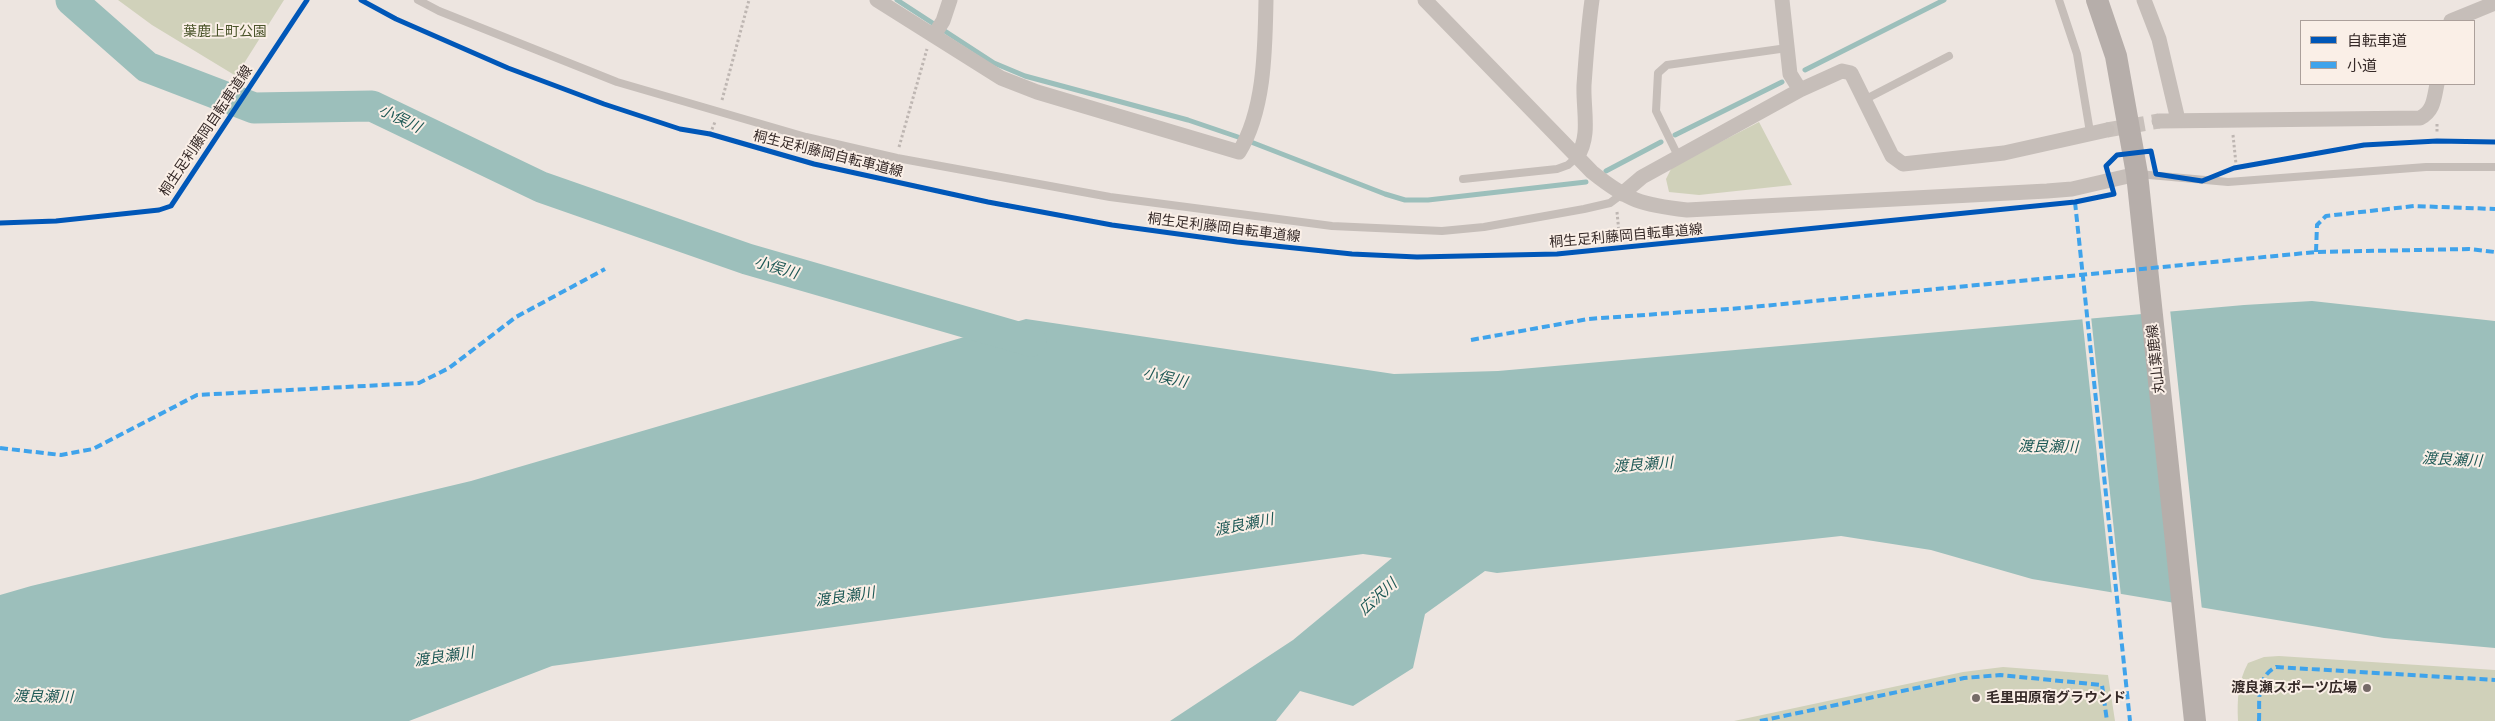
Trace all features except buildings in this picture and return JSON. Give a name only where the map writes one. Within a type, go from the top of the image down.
[{"type":"main road","name":"丸山葉鹿線","points":[[2097,0],[2116,56],[2137,174],[2195,721]]},
{"type":"street","points":[[877,0],[938,29],[1001,78],[1028,88],[1239,152],[1248,137],[1252,124],[1265,55],[1266,0]]},
{"type":"street","points":[[938,29],[950,0]]},
{"type":"street","points":[[1425,0],[1592,172],[1622,194],[1649,206],[1687,210],[2072,190],[2137,174]]},
{"type":"street","points":[[1576,157],[1584,144],[1586,118],[1584,88],[1592,0]]},
{"type":"street","points":[[1782,0],[1790,74],[1800,90]]},
{"type":"street","points":[[2144,0],[2159,39],[2178,120]]},
{"type":"street","points":[[2453,20],[2495,3]]},
{"type":"street","points":[[1622,194],[1642,177],[1678,156],[1800,90],[1847,70],[1851,73],[1892,156],[1903,164],[2004,154],[2090,132],[2107,130]]},
{"type":"street","points":[[2159,121],[2420,118],[2428,114],[2432,107],[2438,85]]},
{"type":"lane","points":[[418,0],[439,12],[616,82],[806,137],[896,158],[1110,197],[1332,226],[1442,231],[1512,223],[1610,204],[1622,194]]},
{"type":"lane","points":[[2058,0],[2077,54],[2090,132]]},
{"type":"lane","points":[[1678,156],[1656,111],[1658,73],[1662,68],[1667,65],[1787,48]]},
{"type":"lane","points":[[1864,100],[1950,56]]},
{"type":"lane","points":[[1463,179],[1557,169],[1568,165],[1576,157]]},
{"type":"lane","points":[[2137,174],[2228,182],[2426,167],[2495,167]]},
{"type":"path","points":[[721,103],[749,0]]},
{"type":"path","points":[[898,151],[928,44],[938,29]]},
{"type":"path","points":[[710,134],[717,116]]},
{"type":"path","points":[[2232,132],[2235,166],[2243,167]]},
{"type":"path","points":[[703,133],[720,137]]},
{"type":"path","points":[[891,182],[895,163]]},
{"type":"path","points":[[1617,211],[1620,243]]},
{"type":"green space","name":"葉鹿上町公園","points":[[118,0],[284,0],[236,76],[152,25]]},
{"type":"green space","points":[[1759,122],[1792,185],[1699,195],[1669,192],[1666,179],[1672,167]]},
{"type":"green space","name":"渡良瀬スポーツ広場","points":[[2279,656],[2495,670],[2495,721],[2238,721],[2239,691],[2248,663],[2264,657]]},
{"type":"green space","name":"毛里田原宿グラウンド","points":[[2003,667],[2108,675],[2115,721],[1734,721],[1963,672]]},
{"type":"water","points":[[2312,301],[2495,321],[2495,648],[2384,638],[2032,579],[1931,550],[1841,536],[1497,573],[1485,571],[1425,614],[1413,668],[1353,706],[1300,691],[1276,721],[1170,721],[1293,640],[1392,558],[1363,554],[552,666],[409,721],[0,721],[0,595],[471,481],[1026,319],[1394,374],[1498,371],[2244,305]]},
{"type":"pier","points":[[2170,309],[2202,610],[2174,605],[2143,311]]},
{"type":"pier","points":[[2082,316],[2091,316],[2121,596],[2112,595]]},
{"type":"waterway","name":"小俣川","points":[[71,0],[147,67],[254,108],[372,106],[541,187],[747,259],[1031,341]]},
{"type":"waterway","points":[[897,0],[994,63],[1025,76],[1188,120],[1238,137]]},
{"type":"waterway","points":[[1805,70],[1944,0]]},
{"type":"waterway","points":[[1675,135],[1782,82]]},
{"type":"waterway","points":[[1251,142],[1405,200],[1428,200],[1586,182]]},
{"type":"waterway","points":[[1606,171],[1661,142]]},
{"type":"tunnel","points":[[2107,130],[2159,121]]},
{"type":"marked path","points":[[2075,202],[2130,721]]},
{"type":"marked path","points":[[2316,252],[2317,225],[2326,216],[2414,206],[2495,209]]},
{"type":"marked path","points":[[1471,340],[1588,319],[1742,308],[2316,252],[2469,249],[2495,252]]},
{"type":"marked path","points":[[0,448],[61,455],[93,449],[197,395],[419,383],[449,368],[516,317],[605,269]]},
{"type":"marked path","points":[[2259,721],[2259,698],[2262,683],[2269,672],[2276,667],[2495,680]]},
{"type":"marked path","points":[[1760,721],[1964,678],[2000,675],[2102,685],[2107,721]]},
{"type":"cycle path","name":"桐生足利藤岡自転車道線","points":[[0,223],[56,221],[159,210],[171,206],[307,0]]},
{"type":"cycle path","name":"桐生足利藤岡自転車道線","points":[[361,0],[396,19],[508,68],[604,104],[680,129],[710,134],[814,164],[988,202],[1112,225],[1237,242],[1352,254],[1417,257],[1557,254],[2075,202],[2114,194],[2106,166],[2117,155],[2151,151],[2156,174],[2202,181],[2234,168],[2364,145],[2437,141],[2495,142]]},
{"type":"place","name":"渡良瀬スポーツ広場","points":[[2367,688]]},
{"type":"place","name":"毛里田原宿グラウンド","points":[[1976,698]]},
{"type":"water label","name":"渡良瀬川","points":[[2048,447]]},
{"type":"water label","name":"渡良瀬川","points":[[2452,460]]},
{"type":"water label","name":"渡良瀬川","points":[[1643,465]]},
{"type":"water label","name":"渡良瀬川","points":[[1244,525]]},
{"type":"water label","name":"渡良瀬川","points":[[845,597]]},
{"type":"water label","name":"広沢川","points":[[1378,597]]},
{"type":"water label","name":"渡良瀬川","points":[[444,657]]},
{"type":"water label","name":"渡良瀬川","points":[[43,697]]}]
